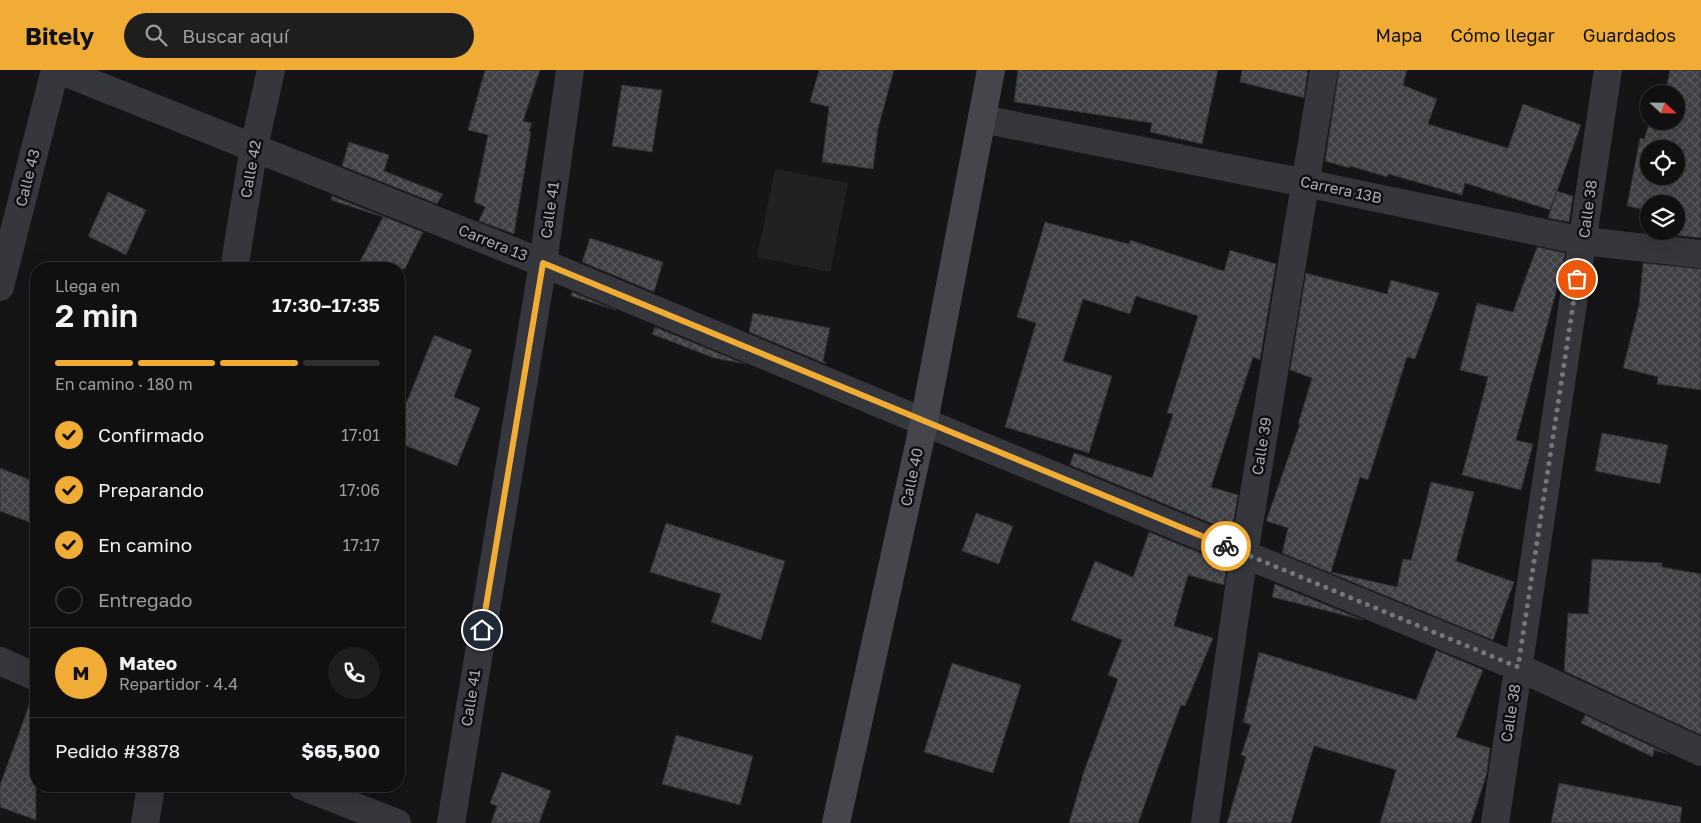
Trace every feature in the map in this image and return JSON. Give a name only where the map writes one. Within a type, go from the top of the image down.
[{"type":"street","name":"Calle 43","points":[[0,286],[55,70]]},
{"type":"street","name":"Carrera 13","points":[[60,70],[543,263],[1518,667],[1701,752]]},
{"type":"street","name":"Calle 42","points":[[235,262],[254,147],[271,70]]},
{"type":"street","name":"Calle 41","points":[[450,823],[543,263],[570,70]]},
{"type":"street","name":"Calle 40","points":[[836,823],[924,422],[991,70]]},
{"type":"street","name":"Calle 39","points":[[1205,823],[1244,554],[1324,70]]},
{"type":"street","name":"Calle 38","points":[[1495,823],[1608,70]]},
{"type":"street","name":"Carrera 13B","points":[[982,119],[1305,183],[1583,241],[1701,254]]},
{"type":"street","points":[[0,660],[30,674]]},
{"type":"street","points":[[145,823],[150,792]]},
{"type":"street","points":[[318,792],[398,823]]},
{"type":"shaded area","points":[[775,169],[848,183],[830,272],[757,257]]},
{"type":"building","points":[[485,70],[540,70],[523,121],[532,123],[529,131],[531,132],[514,234],[479,221],[485,207],[474,202],[488,135],[468,130]]},
{"type":"building","points":[[819,70],[894,70],[878,129],[873,169],[822,162],[829,107],[810,102]]},
{"type":"building","points":[[1018,70],[1218,70],[1202,144],[1150,132],[1152,123],[1014,102]]},
{"type":"building","points":[[1242,70],[1308,70],[1304,98],[1240,82]]},
{"type":"building","points":[[1339,70],[1407,70],[1403,85],[1437,99],[1428,124],[1508,148],[1523,104],[1581,125],[1550,210],[1465,183],[1462,195],[1388,174],[1387,177],[1325,161]]},
{"type":"building","points":[[1670,70],[1701,70],[1701,238],[1685,236],[1685,195],[1640,195],[1640,209],[1627,206],[1640,138],[1644,139],[1647,130],[1685,130],[1685,85],[1667,85]]},
{"type":"building","points":[[622,85],[662,90],[652,152],[612,146]]},
{"type":"building","points":[[349,142],[389,155],[384,171],[443,194],[437,204],[342,166]]},
{"type":"building","points":[[1557,191],[1573,196],[1569,222],[1548,218]]},
{"type":"building","points":[[108,192],[146,210],[126,255],[88,236]]},
{"type":"building","points":[[332,196],[423,232],[405,269],[405,262],[360,262],[383,217],[331,200]]},
{"type":"building","points":[[1045,222],[1129,244],[1130,240],[1224,271],[1230,250],[1276,264],[1260,360],[1253,357],[1211,487],[1238,495],[1232,532],[1070,465],[1074,453],[1152,478],[1173,414],[1167,413],[1198,316],[1136,296],[1130,314],[1083,299],[1063,361],[1112,376],[1089,453],[1005,427],[1036,323],[1017,317]]},
{"type":"building","points":[[590,238],[663,262],[654,292],[582,262]]},
{"type":"building","points":[[1537,247],[1565,253],[1516,440],[1533,444],[1521,490],[1462,475],[1488,377],[1460,370],[1477,303],[1513,312]]},
{"type":"building","points":[[1643,263],[1701,269],[1701,390],[1657,384],[1658,377],[1623,368],[1639,305]]},
{"type":"building","points":[[1306,273],[1387,294],[1391,280],[1439,293],[1415,359],[1407,357],[1368,480],[1360,477],[1331,572],[1397,587],[1403,559],[1411,560],[1431,482],[1474,492],[1456,561],[1514,582],[1493,640],[1282,553],[1288,528],[1266,521],[1300,424],[1298,424],[1312,378],[1290,370]]},
{"type":"building","points":[[572,292],[616,310],[571,296]]},
{"type":"building","points":[[753,313],[830,328],[823,361],[826,364],[749,332]]},
{"type":"building","points":[[655,327],[745,364],[714,358],[652,334]]},
{"type":"building","points":[[434,335],[472,350],[454,397],[480,408],[457,466],[405,445],[405,406]]},
{"type":"building","points":[[1602,433],[1668,445],[1660,484],[1595,471]]},
{"type":"building","points":[[0,468],[30,480],[30,523],[0,511]]},
{"type":"building","points":[[976,513],[1013,526],[999,564],[962,551]]},
{"type":"building","points":[[666,523],[785,561],[761,640],[711,622],[721,594],[650,572]]},
{"type":"building","points":[[1149,532],[1227,564],[1224,585],[1188,575],[1174,626],[1213,638],[1185,706],[1181,705],[1138,823],[1069,823],[1084,771],[1118,679],[1108,675],[1122,640],[1071,620],[1095,561],[1133,577]]},
{"type":"building","points":[[1592,559],[1662,563],[1662,567],[1701,574],[1701,735],[1564,671],[1568,613],[1588,614]]},
{"type":"building","points":[[1275,584],[1363,620],[1272,597]]},
{"type":"building","points":[[1436,650],[1483,670],[1456,737],[1490,748],[1487,773],[1471,823],[1380,823],[1396,770],[1314,746],[1291,823],[1227,823],[1246,757],[1241,755],[1251,725],[1243,722],[1259,652],[1416,700]]},
{"type":"building","points":[[952,663],[1021,685],[993,773],[924,752]]},
{"type":"building","points":[[30,702],[30,792],[36,792],[36,820],[0,807],[0,785]]},
{"type":"building","points":[[1585,715],[1668,754],[1654,750],[1653,757],[1581,723]]},
{"type":"building","points":[[676,735],[753,756],[740,805],[662,784]]},
{"type":"building","points":[[502,772],[551,791],[539,823],[491,823],[497,806],[490,803]]},
{"type":"building","points":[[1559,783],[1682,807],[1680,823],[1551,823]]},
{"type":"way so far","points":[[1226,546],[1518,667],[1577,279]]},
{"type":"route","points":[[482,630],[543,263],[1226,546]]}]
